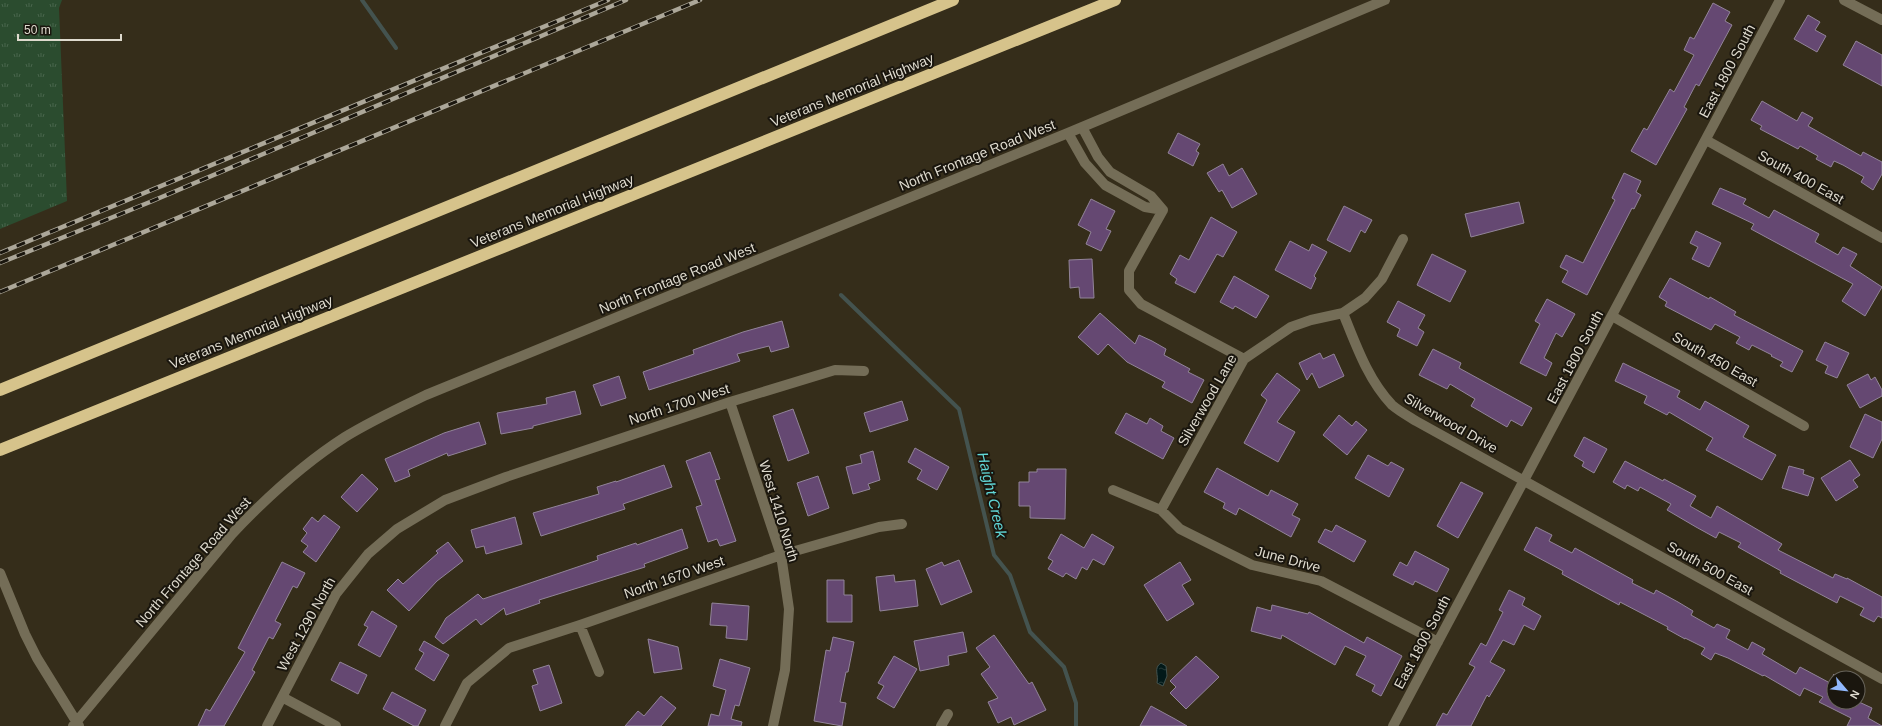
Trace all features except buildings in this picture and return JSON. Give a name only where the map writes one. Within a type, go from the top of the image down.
[{"type":"highway","points":[[0,390],[953,0]]},
{"type":"highway","name":"Veterans Memorial Highway","points":[[0,450],[1115,0]]},
{"type":"street","name":"North Frontage Road West","points":[[76,724],[232,534],[274,491],[346,436],[426,395],[1068,133],[1385,0]]},
{"type":"street","name":"East 1800 South","points":[[1393,726],[1780,0]]},
{"type":"street","points":[[1844,0],[1882,20]]},
{"type":"street","points":[[1082,127],[1098,158],[1110,172],[1151,196],[1163,210]]},
{"type":"street","points":[[1068,133],[1085,163],[1105,185],[1145,207],[1163,210]]},
{"type":"street","name":"South 400 East","points":[[1706,140],[1882,238]]},
{"type":"street","points":[[1163,210],[1129,271],[1129,290],[1141,304],[1244,359]]},
{"type":"street","name":"Silverwood Lane","points":[[1161,510],[1244,359],[1291,327],[1311,320],[1343,313],[1365,298],[1382,279],[1404,239]]},
{"type":"street","name":"Silverwood Drive","points":[[1343,313],[1362,362],[1393,406],[1416,421],[1524,480]]},
{"type":"street","name":"South 450 East","points":[[1612,316],[1804,426]]},
{"type":"street","name":"North 1700 West","points":[[506,477],[730,402],[835,370],[864,371]]},
{"type":"street","name":"West 1410 North","points":[[730,402],[781,555],[789,609],[785,670],[773,726]]},
{"type":"street","name":"West 1290 North","points":[[267,726],[336,594],[368,554],[397,529],[445,500],[506,477]]},
{"type":"street","name":"South 500 East","points":[[1524,480],[1882,679]]},
{"type":"street","name":"June Drive","points":[[1113,490],[1161,510],[1180,529],[1252,566],[1321,581],[1438,642]]},
{"type":"street","name":"North 1670 West","points":[[444,726],[467,683],[509,648],[580,625],[781,555],[879,527],[902,524]]},
{"type":"street","points":[[0,573],[24,634],[76,724]]},
{"type":"street","points":[[580,625],[599,672]]},
{"type":"street","points":[[282,697],[336,726]]},
{"type":"street","points":[[941,726],[948,714]]},
{"type":"green space","points":[[0,0],[62,0],[59,8],[67,201],[0,229]]},
{"type":"water","points":[[1161,663],[1166,666],[1167,676],[1163,686],[1157,683],[1157,667]]},
{"type":"waterway","name":"Haight Creek","points":[[362,0],[396,48]]},
{"type":"waterway","name":"Haight Creek","points":[[841,295],[959,409],[994,555],[1010,575],[1030,632],[1064,667],[1076,703],[1076,726]]},
{"type":"railway","points":[[0,253],[608,0]]},
{"type":"railway","points":[[0,263],[150,202],[626,0]]},
{"type":"railway","points":[[0,292],[700,0]]}]
